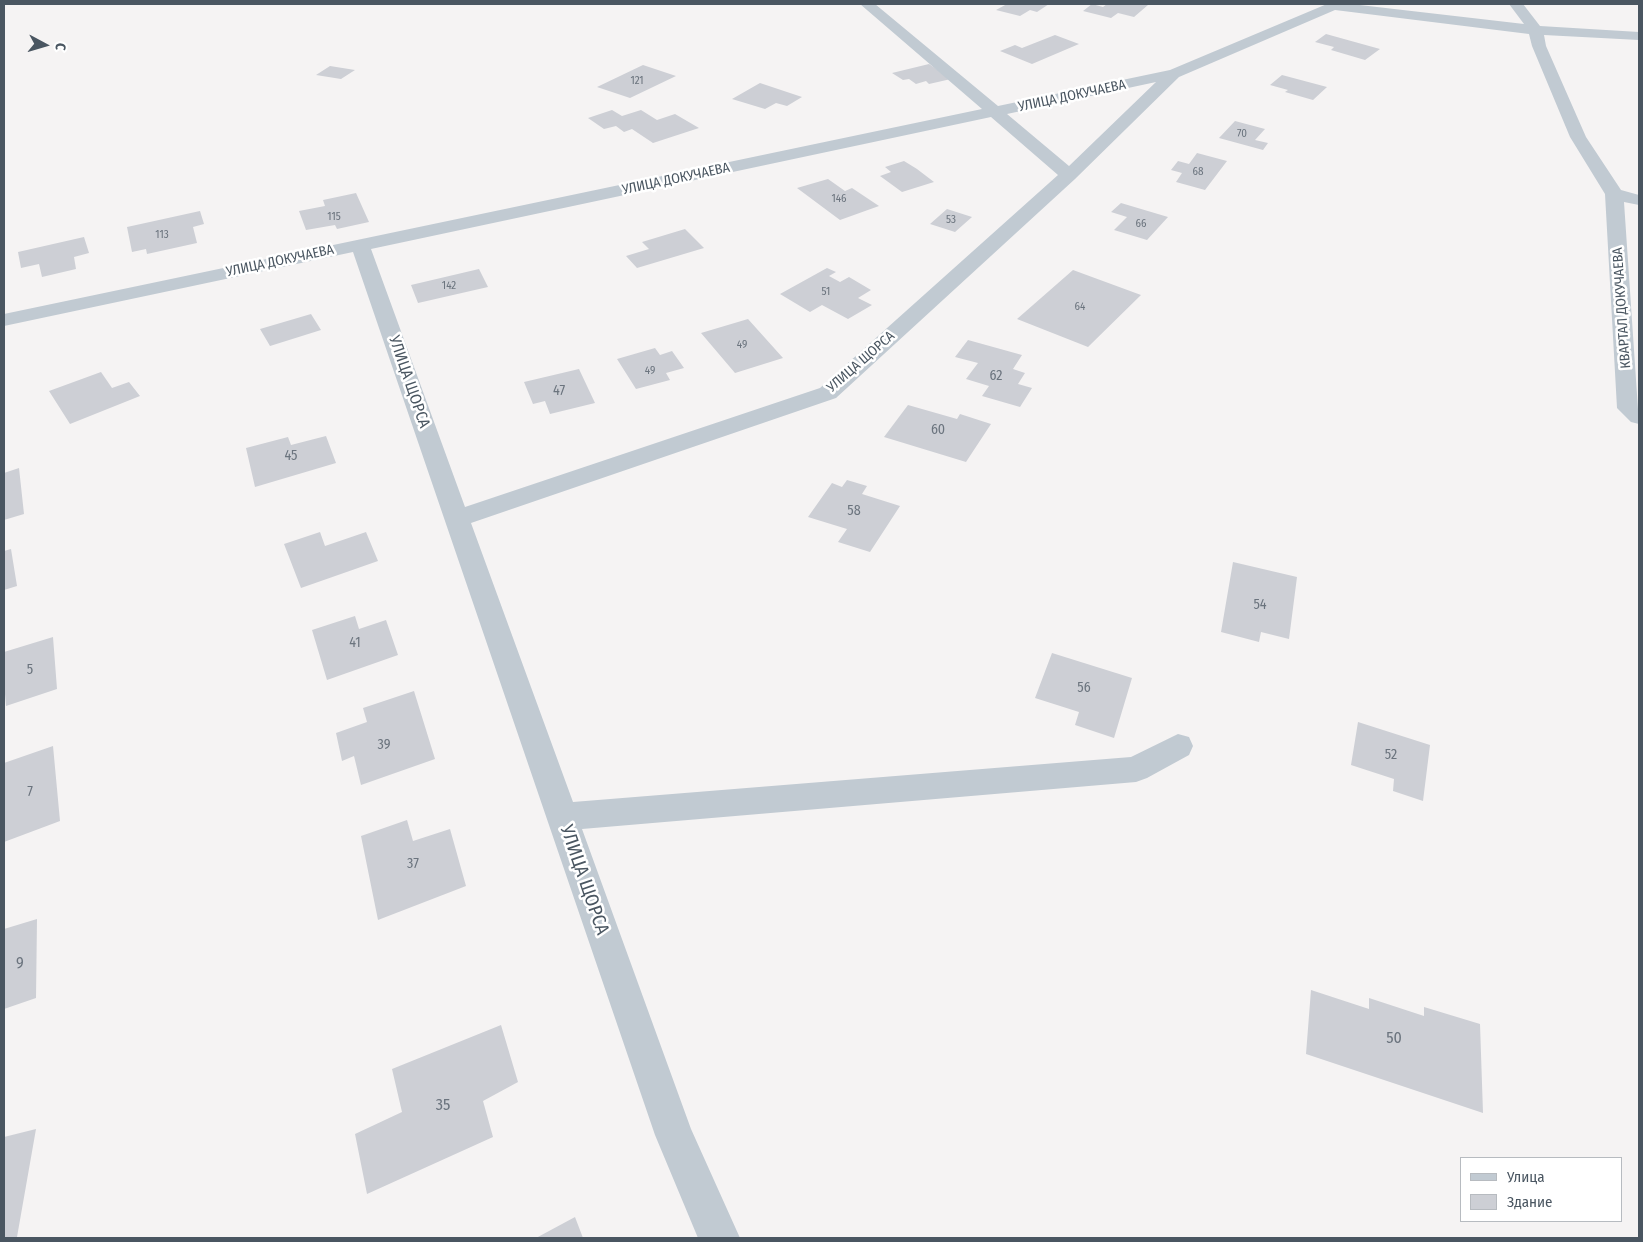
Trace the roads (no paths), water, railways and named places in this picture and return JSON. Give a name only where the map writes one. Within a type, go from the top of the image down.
[{"type":"street","points":[[867,4],[1069,176]]},
{"type":"street","points":[[1516,4],[1536,30]]},
{"type":"street","points":[[1336,5],[1536,30],[1639,36]]},
{"type":"street","name":"УЛИЦА ДОКУЧАЕВА","points":[[4,320],[1174,74],[1336,5]]},
{"type":"street","name":"КВАРТАЛ ДОКУЧАЕВА","points":[[1536,30],[1539,46],[1578,137],[1614,194],[1628,408],[1639,417]]},
{"type":"street","name":"УЛИЦА ЩОРСА","points":[[457,519],[828,393],[1069,176],[1174,74]]},
{"type":"street","points":[[1614,194],[1639,200]]},
{"type":"street","name":"УЛИЦА ЩОРСА","points":[[360,244],[674,1135],[718,1238]]},
{"type":"street","points":[[562,817],[1136,769],[1178,746]]}]
